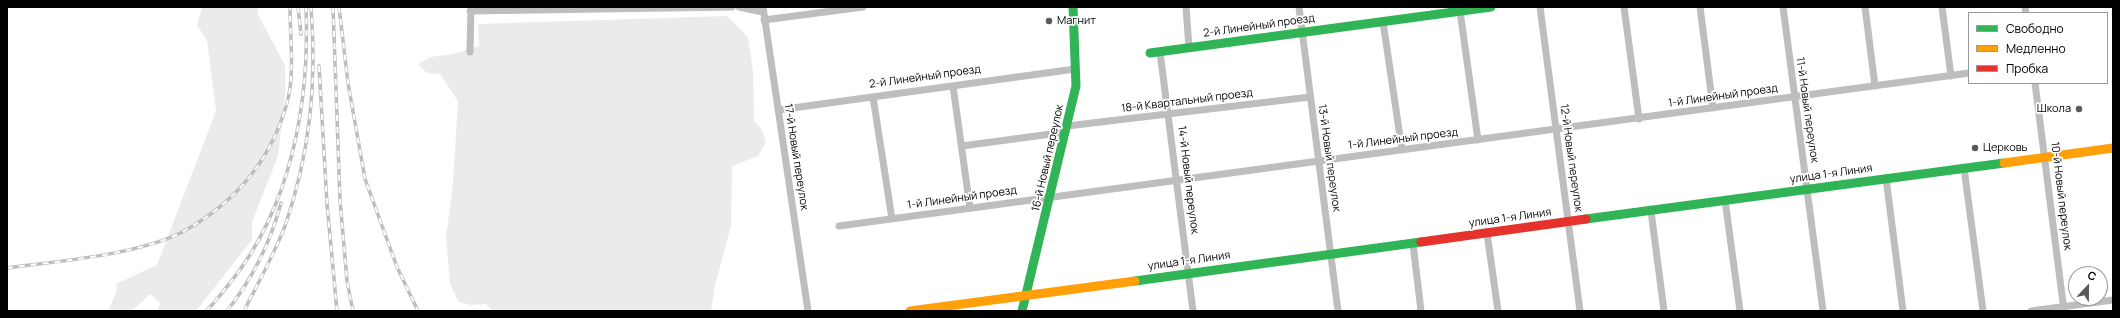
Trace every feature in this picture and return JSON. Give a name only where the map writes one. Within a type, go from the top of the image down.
[{"type":"street","points":[[470,52],[470,9],[732,7]]},
{"type":"street","points":[[739,7],[763,10]]},
{"type":"street","points":[[764,20],[863,7]]},
{"type":"street","name":"16-й Новый переулок","points":[[1022,311],[1051,197],[1076,86],[1073,7]]},
{"type":"street","points":[[1186,7],[1189,48]]},
{"type":"street","name":"13-й Новый переулок","points":[[1299,7],[1301,33],[1338,311]]},
{"type":"street","name":"2-й Линейный проезд","points":[[1150,53],[1491,7]]},
{"type":"street","name":"12-й Новый переулок","points":[[1540,7],[1580,311]]},
{"type":"street","points":[[1624,7],[1639,119]]},
{"type":"street","points":[[1700,7],[1713,108]]},
{"type":"street","name":"11-й Новый переулок","points":[[1783,7],[1823,311]]},
{"type":"street","points":[[1864,7],[1875,86]]},
{"type":"street","points":[[1942,7],[1951,76]]},
{"type":"street","name":"17-й Новый переулок","points":[[763,10],[808,311]]},
{"type":"street","points":[[1460,11],[1478,140]]},
{"type":"street","points":[[1383,22],[1402,150]]},
{"type":"street","name":"14-й Новый переулок","points":[[1160,52],[1193,311]]},
{"type":"street","name":"2-й Линейный проезд","points":[[778,110],[1075,69]]},
{"type":"street","name":"1-й Линейный проезд","points":[[839,226],[1639,119],[1968,73]]},
{"type":"street","name":"10-й Новый переулок","points":[[2035,84],[2064,309]]},
{"type":"street","points":[[953,86],[970,208]]},
{"type":"street","points":[[873,97],[892,219]]},
{"type":"street","name":"18-й Квартальный проезд","points":[[962,146],[1168,114],[1310,97]]},
{"type":"street","name":"улица 1-я Линия","points":[[910,311],[2113,148]]},
{"type":"street","points":[[1964,168],[1984,311]]},
{"type":"street","points":[[1886,178],[1903,311]]},
{"type":"street","points":[[1725,200],[1740,311]]},
{"type":"street","points":[[1651,210],[1664,311]]},
{"type":"street","points":[[1488,233],[1498,311]]},
{"type":"street","points":[[1413,244],[1421,311]]},
{"type":"street","points":[[2031,311],[2064,309],[2113,300]]},
{"type":"shaded area","points":[[202,7],[258,7],[258,15],[285,65],[285,93],[278,156],[252,222],[252,240],[196,311],[158,311],[160,303],[150,294],[132,311],[108,311],[117,291],[116,284],[157,265],[216,111],[207,40],[197,25]]},
{"type":"shaded area","points":[[727,16],[748,37],[753,71],[754,121],[762,130],[766,142],[758,156],[732,166],[731,226],[715,285],[711,311],[492,311],[486,304],[470,305],[458,301],[450,283],[446,237],[453,183],[458,101],[440,74],[427,73],[418,64],[431,57],[452,54],[479,46],[478,24]]},
{"type":"railway","points":[[7,268],[99,256],[146,246],[168,239],[186,230],[221,206],[250,177],[272,143],[280,124],[287,103],[291,80],[292,56],[290,7]]},
{"type":"railway","points":[[298,7],[301,34]]},
{"type":"railway","points":[[206,311],[230,283],[251,253],[268,221],[282,188],[300,116],[304,80],[306,7]]},
{"type":"railway","points":[[244,311],[281,237],[294,199],[306,145],[312,91],[313,36],[311,7]]},
{"type":"railway","points":[[333,7],[340,200],[347,281],[353,311]]},
{"type":"railway","points":[[339,7],[348,83],[365,179],[397,267],[418,311]]},
{"type":"railway","points":[[319,66],[327,204],[337,311]]},
{"type":"railway","points":[[227,311],[245,286],[260,260],[272,233],[281,203]]},
{"type":"traffic: fast","points":[[1022,311],[1076,86],[1073,7]]},
{"type":"traffic: fast","points":[[1150,53],[1491,7]]},
{"type":"traffic: fast","points":[[1586,219],[2004,163]]},
{"type":"traffic: fast","points":[[1135,281],[1421,242]]},
{"type":"traffic: slow","points":[[2004,163],[2113,148]]},
{"type":"traffic: slow","points":[[910,311],[1135,281]]},
{"type":"traffic: jam","points":[[1421,242],[1586,219]]},
{"type":"place","name":"Магнит","points":[[1049,21]]},
{"type":"place","name":"Школа","points":[[2079,109]]},
{"type":"place","name":"Церковь","points":[[1975,148]]}]
